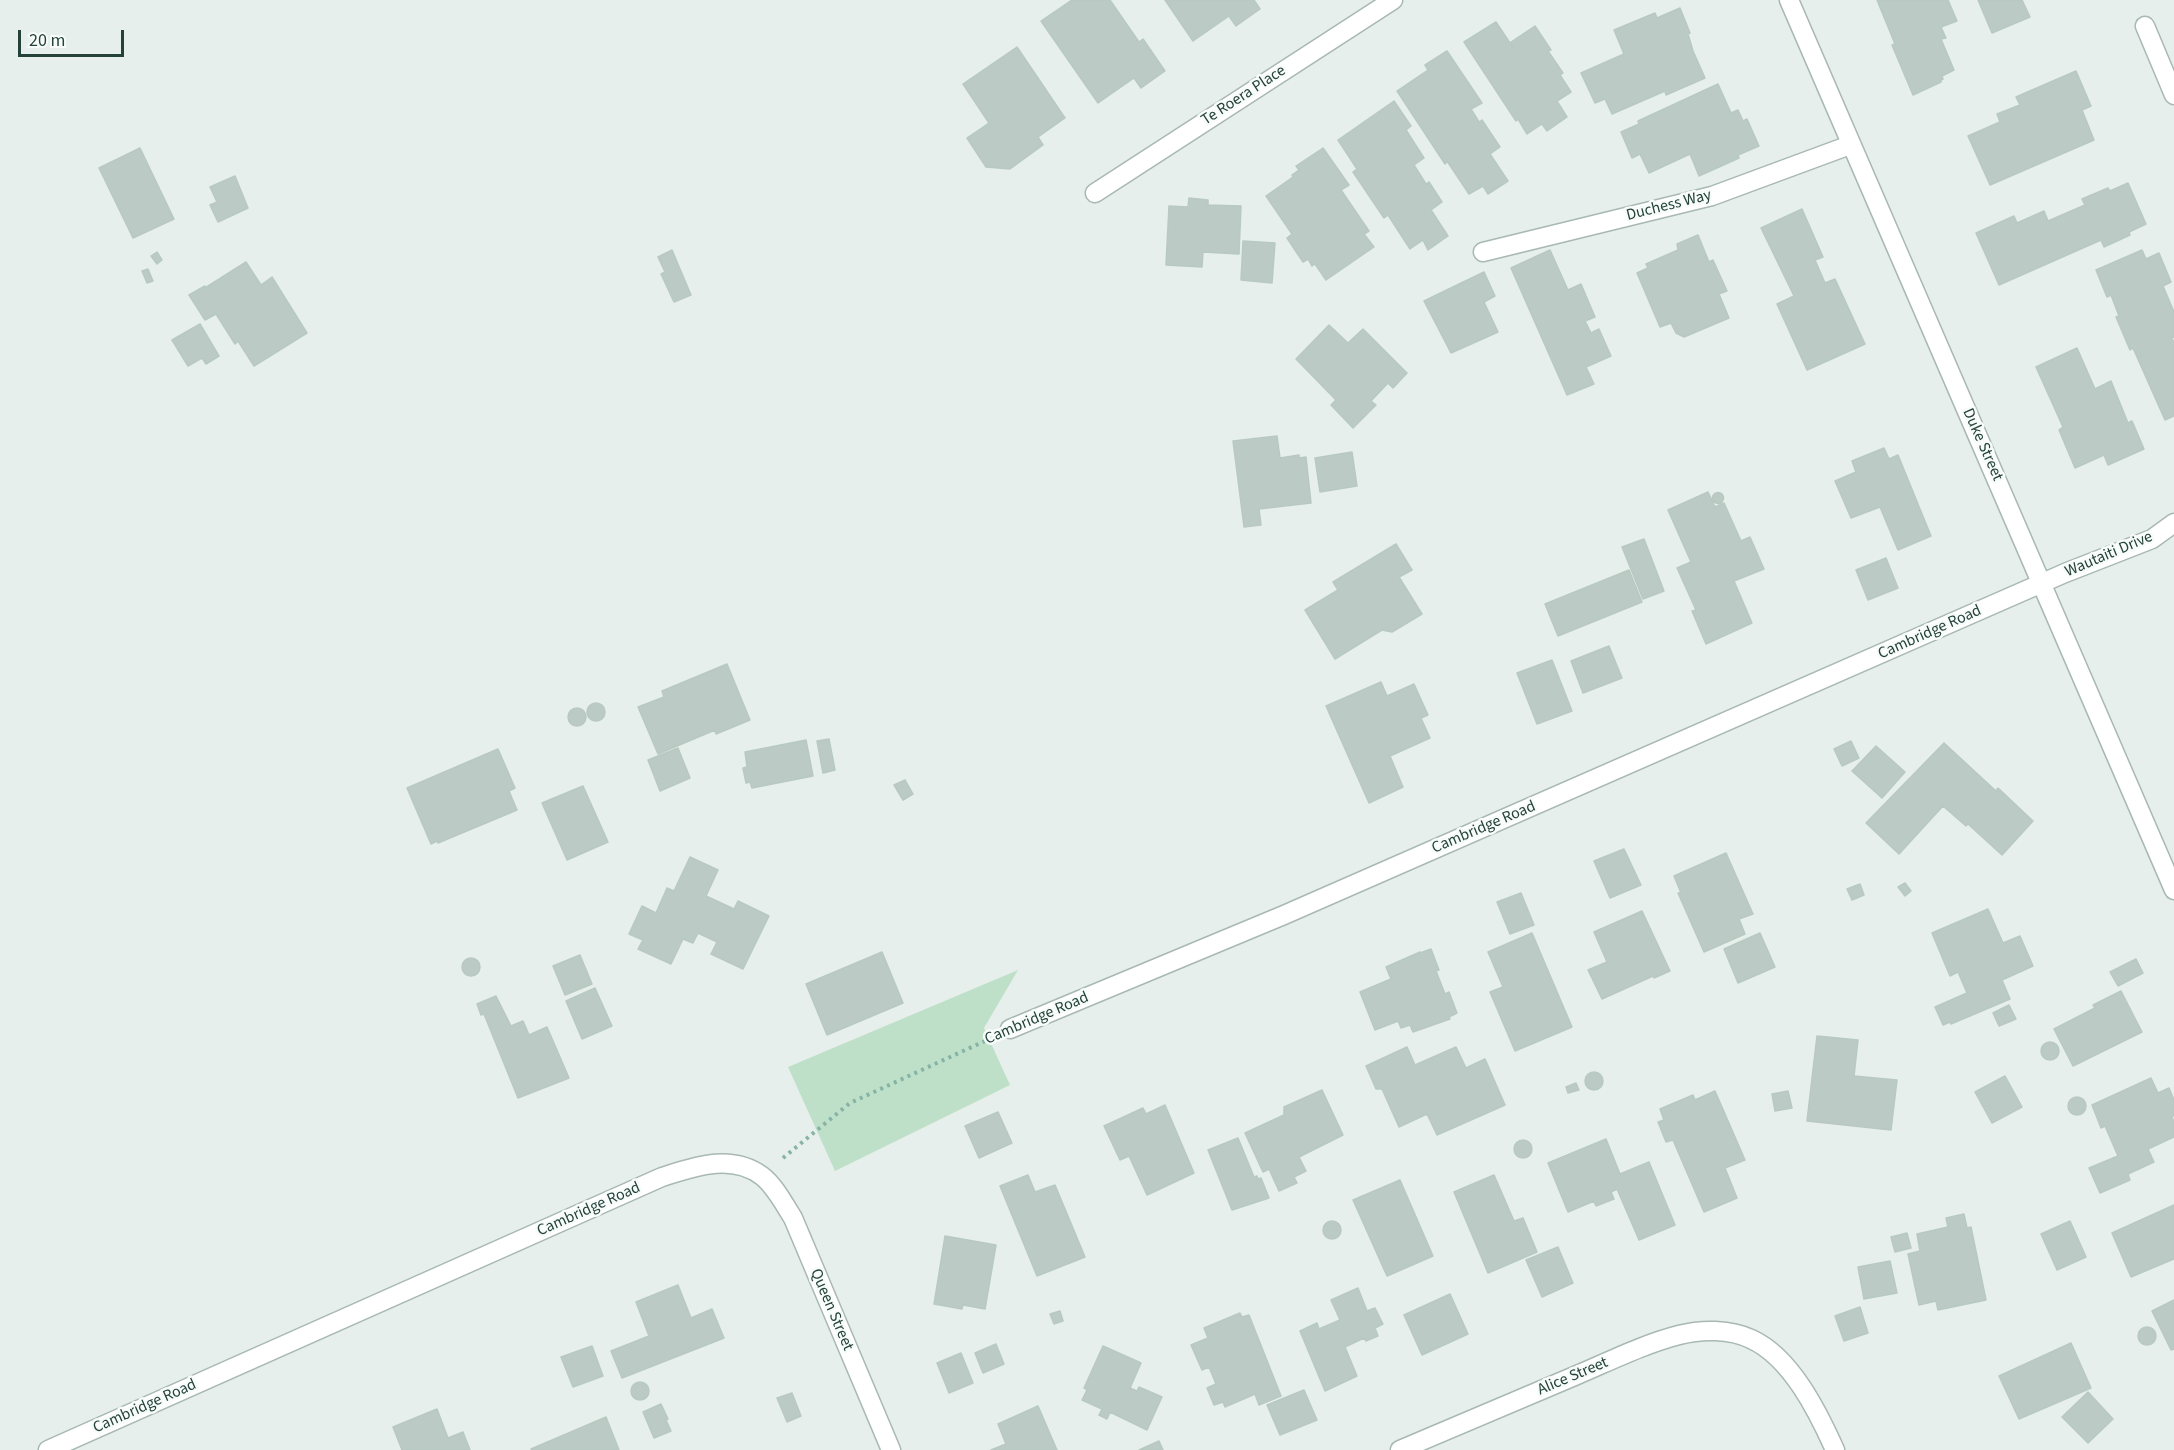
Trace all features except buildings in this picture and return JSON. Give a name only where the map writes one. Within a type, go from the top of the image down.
[{"type":"street","name":"Te Roera Place","points":[[1095,193],[1393,0]]},
{"type":"street","name":"Duke Street","points":[[1789,0],[2174,890]]},
{"type":"street","points":[[2145,26],[2174,95]]},
{"type":"street","name":"Duchess Way","points":[[1483,252],[1712,196],[1850,145]]},
{"type":"street","name":"Wautaiti Drive","points":[[2042,584],[2152,539],[2174,523]]},
{"type":"street","name":"Cambridge Road","points":[[1010,1029],[1295,910],[2042,584]]},
{"type":"street","name":"Cambridge Road","points":[[48,1450],[662,1177],[702,1164],[723,1163],[742,1166],[762,1176]]},
{"type":"street","name":"Queen Street","points":[[762,1176],[777,1192],[793,1218],[891,1450]]},
{"type":"street","name":"Alice Street","points":[[1400,1450],[1635,1351],[1680,1335],[1704,1331],[1728,1332],[1752,1339],[1772,1353],[1792,1373],[1806,1394],[1835,1450]]},
{"type":"path","name":"Cambridge Road","points":[[762,1176],[850,1103],[1010,1029]]},
{"type":"green space","points":[[1018,970],[984,1028],[1010,1085],[835,1171],[788,1067]]}]
